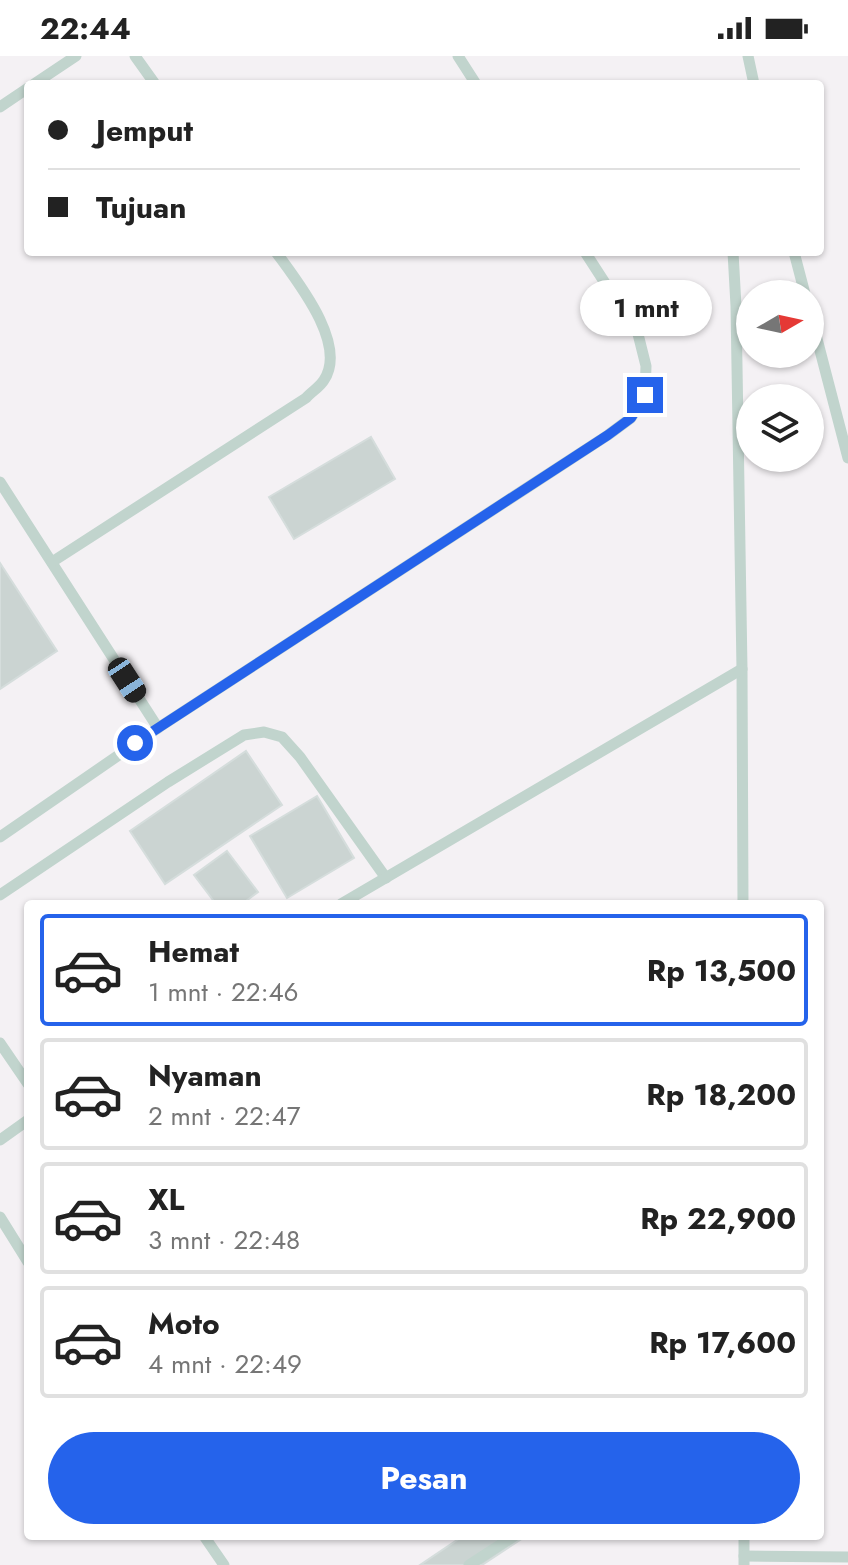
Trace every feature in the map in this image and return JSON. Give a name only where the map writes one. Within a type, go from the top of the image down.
[{"type":"lane","points":[[40,80],[76,56]]},
{"type":"lane","points":[[135,56],[152,80]]},
{"type":"lane","points":[[458,56],[473,80]]},
{"type":"lane","points":[[748,56],[753,80]]},
{"type":"lane","points":[[0,107],[24,91]]},
{"type":"lane","points":[[52,562],[306,398],[325,379],[331,356],[326,332],[301,287],[279,256]]},
{"type":"lane","points":[[0,837],[158,728],[631,418],[645,395],[646,366],[638,334],[588,256]]},
{"type":"lane","points":[[733,256],[742,669],[743,900]]},
{"type":"lane","points":[[795,256],[801,280]]},
{"type":"lane","points":[[824,366],[848,458]]},
{"type":"lane","points":[[0,482],[158,728]]},
{"type":"lane","points":[[348,900],[742,669]]},
{"type":"lane","points":[[0,895],[244,735],[264,732],[282,737],[300,757],[386,878]]},
{"type":"lane","points":[[0,1043],[24,1078]]},
{"type":"lane","points":[[0,1140],[24,1123]]},
{"type":"lane","points":[[0,1217],[24,1256]]},
{"type":"lane","points":[[207,1540],[224,1565]]},
{"type":"lane","points":[[469,1565],[508,1540]]},
{"type":"lane","points":[[744,1540],[744,1561],[848,1557]]},
{"type":"building","points":[[371,437],[395,479],[294,539],[269,497]]},
{"type":"building","points":[[0,563],[57,651],[0,689]]},
{"type":"building","points":[[246,751],[282,805],[165,884],[130,831]]},
{"type":"building","points":[[317,796],[354,858],[287,898],[250,836]]},
{"type":"building","points":[[227,851],[258,892],[247,900],[213,900],[194,875]]},
{"type":"building","points":[[457,1540],[520,1540],[482,1565],[420,1565]]},
{"type":"route","points":[[135,743],[608,435],[631,418],[645,395]]}]
